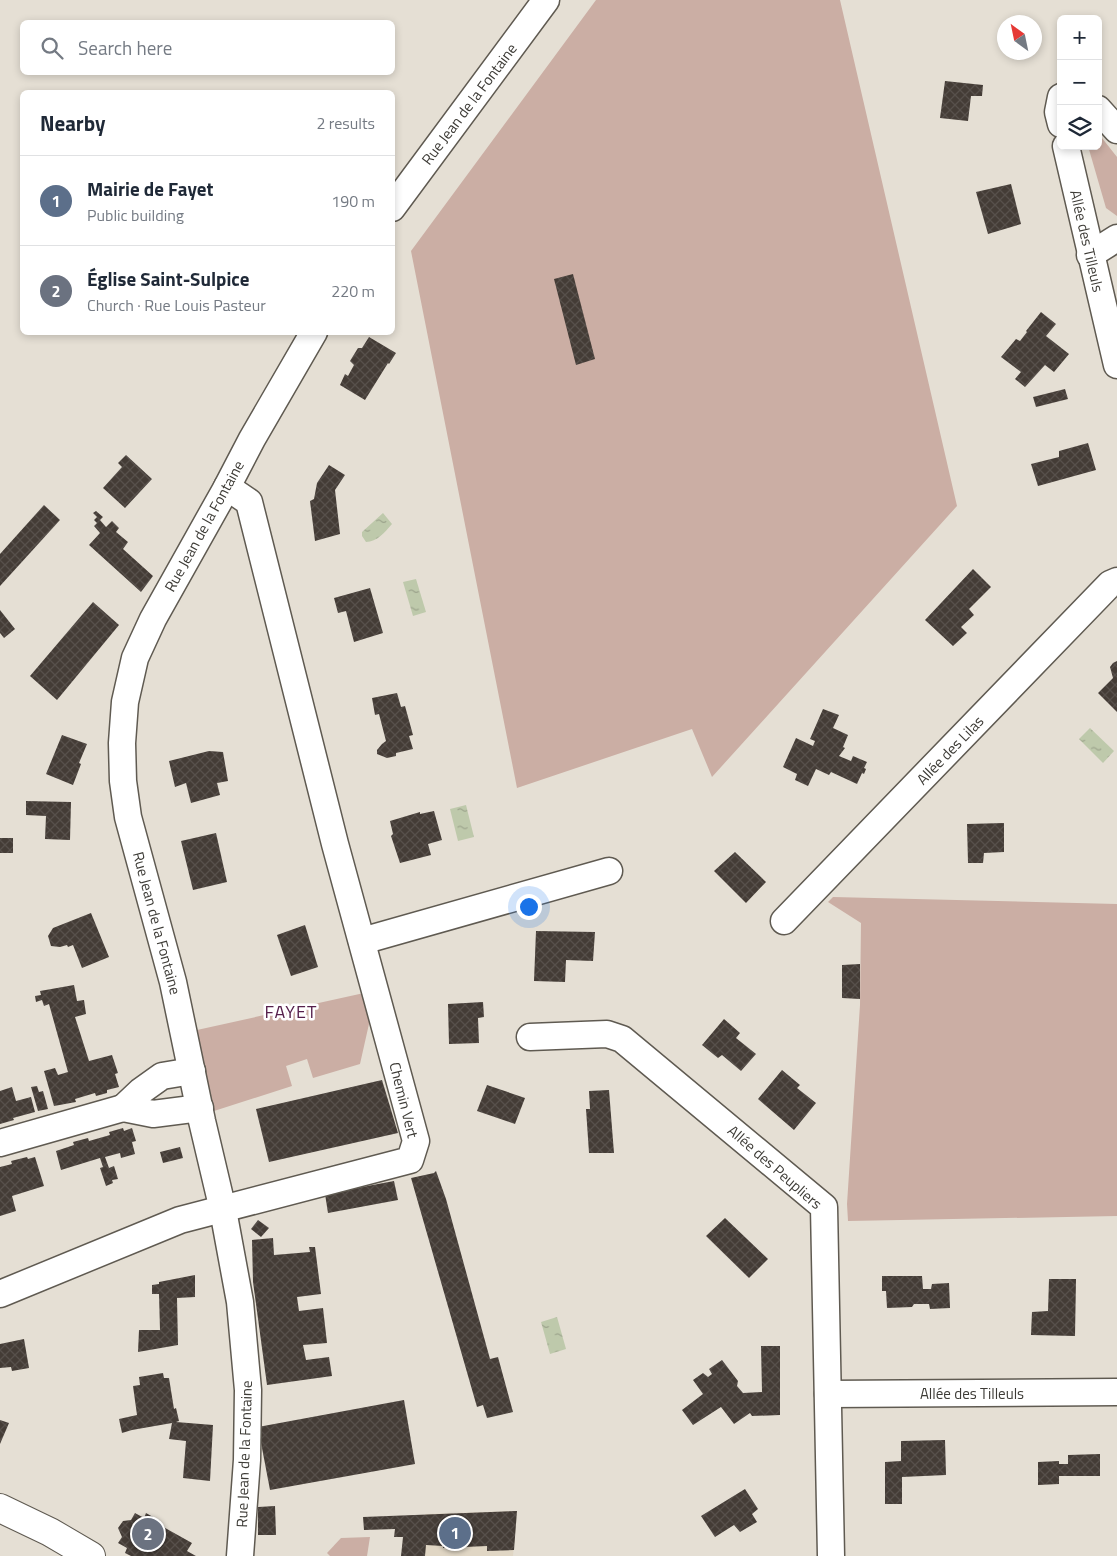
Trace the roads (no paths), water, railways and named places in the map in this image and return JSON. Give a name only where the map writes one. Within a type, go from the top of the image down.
[{"type":"main road","points":[[0,1508],[50,1532],[91,1556]]},
{"type":"street","name":"Rue Jean de la Fontaine","points":[[395,204],[546,0]]},
{"type":"street","points":[[1102,113],[1117,130]]},
{"type":"street","name":"Allée des Tilleuls","points":[[1067,150],[1117,365]]},
{"type":"street","points":[[1090,255],[1117,238]]},
{"type":"street","name":"Rue Jean de la Fontaine","points":[[240,1556],[247,1460],[248,1390],[240,1302],[223,1210],[173,982],[128,816],[123,781],[122,743],[125,702],[135,658],[153,619],[252,439],[312,335]]},
{"type":"street","points":[[227,487],[249,502],[335,844],[362,941],[609,871]]},
{"type":"street","name":"Allée des Lilas","points":[[784,921],[1110,584],[1117,581]]},
{"type":"street","name":"Chemin Vert","points":[[223,1210],[410,1160],[416,1141],[362,941]]},
{"type":"street","name":"Allée des Peupliers","points":[[530,1037],[607,1034],[622,1039],[650,1060],[824,1207],[831,1556]]},
{"type":"street","points":[[123,1108],[141,1091],[162,1076],[192,1071]]},
{"type":"street","points":[[0,1143],[123,1108],[153,1114],[200,1108]]},
{"type":"street","points":[[0,1294],[180,1220],[223,1210]]},
{"type":"street","name":"Allée des Tilleuls","points":[[828,1394],[1117,1392]]},
{"type":"water","points":[[383,513],[392,524],[377,538],[366,542],[362,532]]},
{"type":"water","points":[[416,579],[426,612],[413,616],[403,582]]},
{"type":"water","points":[[1090,728],[1114,751],[1103,763],[1079,739]]},
{"type":"water","points":[[466,805],[474,837],[458,841],[450,809]]},
{"type":"water","points":[[557,1317],[566,1349],[550,1354],[541,1322]]},
{"type":"place","name":"Mairie de Fayet","points":[[455,1533]]},
{"type":"place","name":"Église Saint-Sulpice","points":[[148,1534]]},
{"type":"district","name":"FAYET","points":[[291,1011]]}]
